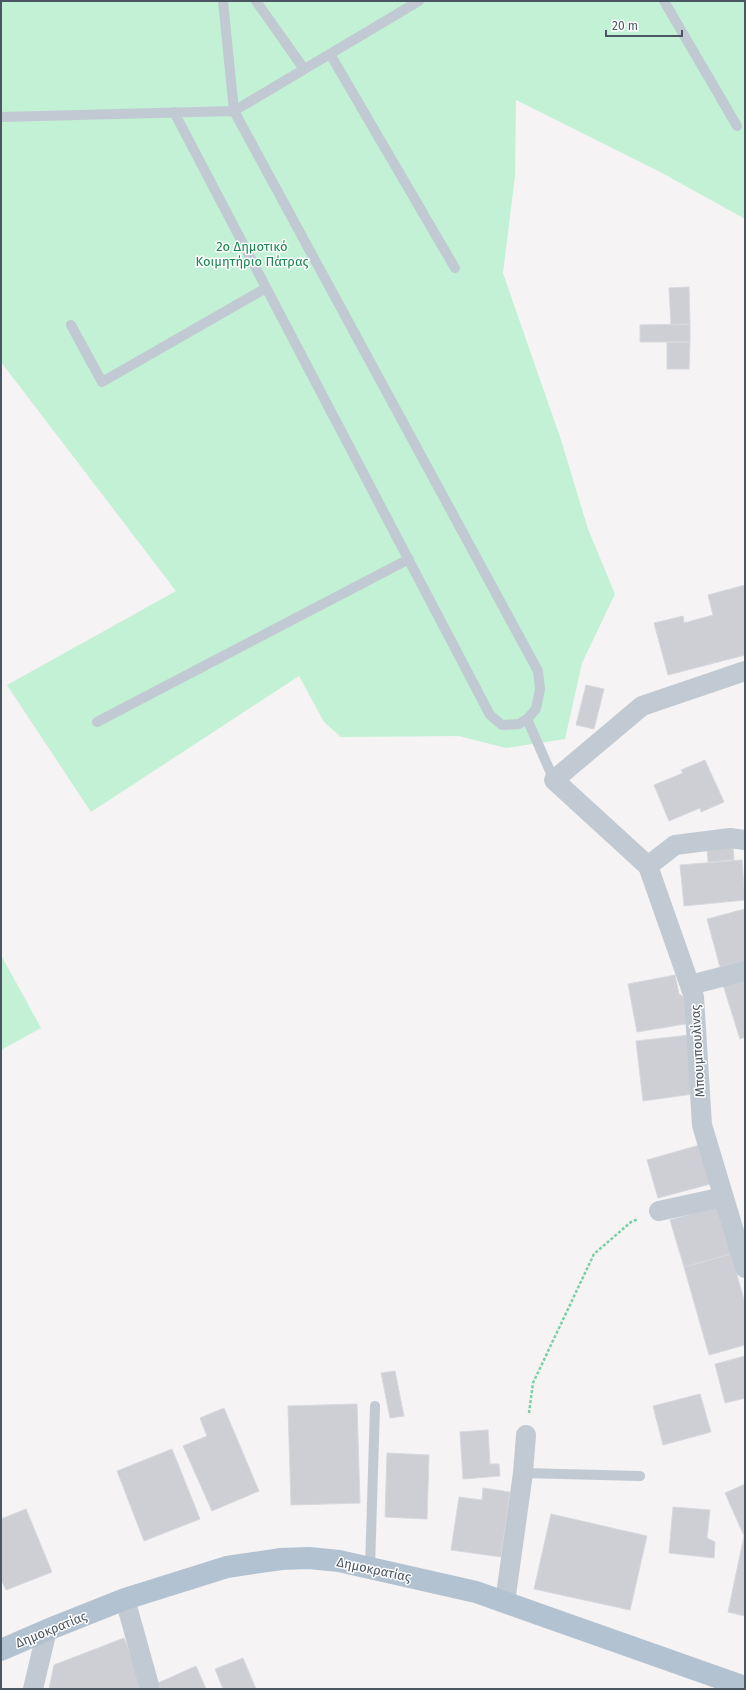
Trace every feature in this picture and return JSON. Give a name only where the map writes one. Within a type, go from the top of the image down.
[{"type":"main road","name":"Δημοκρατίας","points":[[1,1650],[125,1599],[227,1567],[281,1559],[309,1558],[339,1561],[476,1592],[745,1687]]},
{"type":"street","points":[[554,780],[642,706],[745,671]]},
{"type":"street","name":"Μπουμπουλίνας","points":[[554,780],[648,866],[694,997],[702,1126],[745,1268]]},
{"type":"street","points":[[648,866],[676,845],[730,838],[745,840]]},
{"type":"street","points":[[690,985],[745,971]]},
{"type":"street","points":[[660,1211],[723,1197]]},
{"type":"street","points":[[505,1602],[523,1473],[526,1435]]},
{"type":"street","points":[[125,1599],[150,1689]]},
{"type":"street","points":[[33,1689],[47,1630]]},
{"type":"lane","points":[[174,112],[490,715],[502,725],[519,724],[527,719],[536,709],[540,689],[538,671],[234,111],[223,1]]},
{"type":"lane","points":[[256,1],[304,69]]},
{"type":"lane","points":[[1,117],[234,111],[419,1]]},
{"type":"lane","points":[[664,1],[737,126]]},
{"type":"lane","points":[[330,54],[455,268]]},
{"type":"lane","points":[[71,325],[102,382],[266,288]]},
{"type":"lane","points":[[97,722],[409,559]]},
{"type":"lane","points":[[527,719],[554,780]]},
{"type":"lane","points":[[370,1568],[375,1406]]},
{"type":"lane","points":[[523,1473],[640,1476]]},
{"type":"path","points":[[526,1435],[532,1383],[594,1254],[631,1222],[660,1211]]},
{"type":"green space","name":"2o Δημοτικό Κοιμητήριο Πάτρας","points":[[1,1],[745,1],[745,219],[664,174],[516,100],[515,176],[503,273],[561,440],[588,529],[615,594],[582,663],[565,739],[506,748],[459,736],[341,737],[324,722],[299,676],[91,812],[7,685],[176,591],[1,362]]},
{"type":"green space","points":[[1,955],[41,1028],[1,1050]]},
{"type":"building","points":[[689,287],[690,324],[671,325],[669,288]]},
{"type":"building","points":[[690,324],[690,342],[640,342],[640,325]]},
{"type":"building","points":[[667,342],[690,342],[689,369],[667,369]]},
{"type":"building","points":[[745,585],[745,655],[668,675],[654,623],[683,616],[684,623],[713,615],[708,595]]},
{"type":"building","points":[[586,685],[604,689],[594,729],[576,725]]},
{"type":"building","points":[[705,760],[724,802],[701,812],[700,808],[669,821],[654,785],[683,773],[681,770]]},
{"type":"building","points":[[707,846],[733,846],[734,860],[708,862]]},
{"type":"building","points":[[742,860],[745,900],[684,906],[680,865]]},
{"type":"building","points":[[745,909],[745,961],[720,967],[707,919]]},
{"type":"building","points":[[675,975],[679,994],[687,999],[691,1023],[637,1032],[628,984]]},
{"type":"building","points":[[745,978],[745,1037],[740,1039],[723,985]]},
{"type":"building","points":[[690,1035],[693,1094],[643,1101],[636,1041]]},
{"type":"building","points":[[703,1144],[714,1183],[658,1198],[647,1160]]},
{"type":"building","points":[[723,1205],[731,1254],[684,1267],[670,1220]]},
{"type":"building","points":[[731,1254],[745,1303],[745,1345],[709,1355],[684,1267]]},
{"type":"building","points":[[745,1356],[745,1398],[725,1403],[715,1364]]},
{"type":"building","points":[[395,1371],[404,1416],[390,1418],[381,1373]]},
{"type":"building","points":[[700,1394],[711,1432],[663,1445],[653,1406]]},
{"type":"building","points":[[357,1404],[360,1503],[291,1505],[288,1406]]},
{"type":"building","points":[[224,1408],[259,1491],[212,1511],[183,1446],[207,1436],[200,1418]]},
{"type":"building","points":[[488,1430],[490,1464],[499,1464],[500,1476],[463,1479],[460,1432]]},
{"type":"building","points":[[172,1449],[200,1519],[144,1541],[117,1471]]},
{"type":"building","points":[[387,1453],[429,1455],[427,1519],[385,1517]]},
{"type":"building","points":[[745,1484],[745,1616],[728,1612],[744,1536],[725,1493]]},
{"type":"building","points":[[483,1488],[510,1492],[501,1557],[451,1550],[459,1497],[482,1500]]},
{"type":"building","points":[[673,1507],[710,1510],[707,1538],[715,1542],[714,1558],[669,1553]]},
{"type":"building","points":[[26,1509],[52,1572],[6,1590],[1,1579],[1,1519]]},
{"type":"building","points":[[551,1514],[647,1536],[630,1610],[534,1589]]},
{"type":"building","points":[[124,1638],[144,1689],[49,1689],[54,1665]]},
{"type":"building","points":[[243,1658],[256,1689],[223,1689],[215,1669]]},
{"type":"building","points":[[196,1666],[206,1689],[161,1689],[158,1683]]}]
